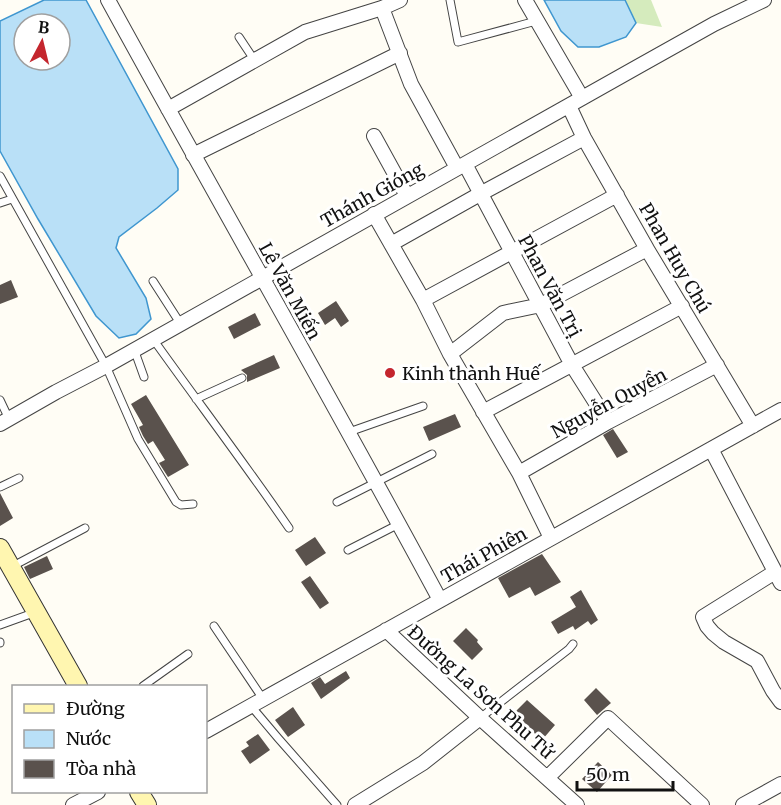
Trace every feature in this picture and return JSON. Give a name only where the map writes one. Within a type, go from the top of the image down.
[{"type":"main road","points":[[0,548],[77,685]]},
{"type":"street","name":"Lê Văn Miến","points":[[108,0],[440,600]]},
{"type":"street","points":[[168,109],[305,32],[382,8],[400,0]]},
{"type":"street","points":[[525,0],[582,98]]},
{"type":"street","name":"Thánh Gióng","points":[[5,422],[714,24],[764,0]]},
{"type":"street","name":"Phan Văn Trị","points":[[382,8],[411,84],[480,194],[572,365],[608,422]]},
{"type":"street","points":[[193,155],[400,54]]},
{"type":"street","name":"Phan Huy Chú","points":[[569,106],[584,138],[647,249],[753,426]]},
{"type":"street","points":[[374,136],[407,196]]},
{"type":"street","points":[[391,244],[584,138]]},
{"type":"street","points":[[423,300],[617,195]]},
{"type":"street","points":[[374,214],[423,300],[450,354],[519,473],[551,538]]},
{"type":"street","points":[[450,354],[504,313],[541,305],[647,249]]},
{"type":"street","points":[[483,412],[682,306]]},
{"type":"street","name":"Nguyễn Quyền","points":[[519,473],[608,422],[717,365]]},
{"type":"street","name":"Thái Phiên","points":[[207,730],[781,410]]},
{"type":"street","points":[[711,449],[778,578],[703,617],[707,626],[724,642],[757,661],[781,702]]},
{"type":"street","name":"Đường La Sơn Phu Tử","points":[[386,630],[577,805]]},
{"type":"street","points":[[355,805],[423,763],[480,718]]},
{"type":"street","points":[[548,777],[608,718],[702,805]]},
{"type":"street","points":[[743,805],[781,784]]},
{"type":"street","points":[[74,805],[96,793]]},
{"type":"lane","points":[[450,0],[458,42],[536,21]]},
{"type":"lane","points":[[239,37],[255,62]]},
{"type":"lane","points":[[0,176],[106,366],[138,439],[176,502],[181,505],[193,504]]},
{"type":"lane","points":[[0,202],[12,198]]},
{"type":"lane","points":[[153,281],[180,323]]},
{"type":"lane","points":[[153,339],[289,528]]},
{"type":"lane","points":[[134,349],[144,377]]},
{"type":"lane","points":[[196,399],[242,378]]},
{"type":"lane","points":[[0,400],[5,422]]},
{"type":"lane","points":[[349,432],[423,406]]},
{"type":"lane","points":[[337,502],[432,454]]},
{"type":"lane","points":[[0,487],[19,478]]},
{"type":"lane","points":[[348,550],[399,524]]},
{"type":"lane","points":[[10,567],[84,528]]},
{"type":"lane","points":[[0,625],[36,612]]},
{"type":"lane","points":[[214,626],[278,738],[337,805]]},
{"type":"lane","points":[[480,718],[573,644]]},
{"type":"lane","points":[[146,685],[188,654]]},
{"type":"green space","points":[[625,0],[651,0],[662,27],[636,23]]},
{"type":"water","points":[[44,0],[86,0],[178,169],[178,190],[119,237],[116,248],[146,298],[151,319],[136,334],[119,338],[96,316],[0,151],[0,21],[12,15],[12,72],[72,72],[72,12],[19,12]]},
{"type":"water","points":[[544,0],[625,0],[636,23],[626,37],[599,47],[578,47],[561,31]]},
{"type":"building","points":[[11,280],[18,297],[0,304],[0,285]]},
{"type":"building","points":[[336,301],[349,321],[341,327],[335,318],[325,325],[318,313]]},
{"type":"building","points":[[255,313],[261,325],[234,339],[228,327]]},
{"type":"building","points":[[274,355],[280,368],[247,382],[247,375],[241,370]]},
{"type":"building","points":[[146,395],[189,465],[168,477],[159,463],[165,460],[153,441],[148,444],[143,436],[139,427],[143,425],[131,404]]},
{"type":"building","points":[[455,414],[461,427],[429,441],[423,427]]},
{"type":"building","points":[[613,429],[628,452],[617,458],[603,435]]},
{"type":"building","points":[[0,493],[13,518],[0,526]]},
{"type":"building","points":[[315,537],[326,553],[306,566],[295,550]]},
{"type":"building","points":[[542,554],[561,582],[535,596],[530,587],[509,598],[498,578]]},
{"type":"building","points":[[47,556],[53,569],[30,579],[24,567]]},
{"type":"building","points":[[310,576],[329,603],[320,609],[301,582]]},
{"type":"building","points":[[581,590],[598,620],[591,625],[588,621],[575,630],[573,626],[558,634],[551,622],[576,607],[570,597]]},
{"type":"building","points":[[466,628],[483,649],[472,660],[453,641]]},
{"type":"building","points":[[346,671],[350,678],[321,699],[311,683],[320,677],[325,684]]},
{"type":"building","points":[[596,688],[611,703],[597,715],[584,700]]},
{"type":"building","points":[[527,700],[555,725],[542,740],[513,714]]},
{"type":"building","points":[[293,707],[305,725],[288,737],[275,720]]},
{"type":"building","points":[[258,734],[270,750],[250,764],[241,751],[249,746],[246,742]]},
{"type":"building","points":[[598,762],[612,775],[597,792],[582,779]]},
{"type":"place","name":"Kinh thành Huế","points":[[390,373]]}]
